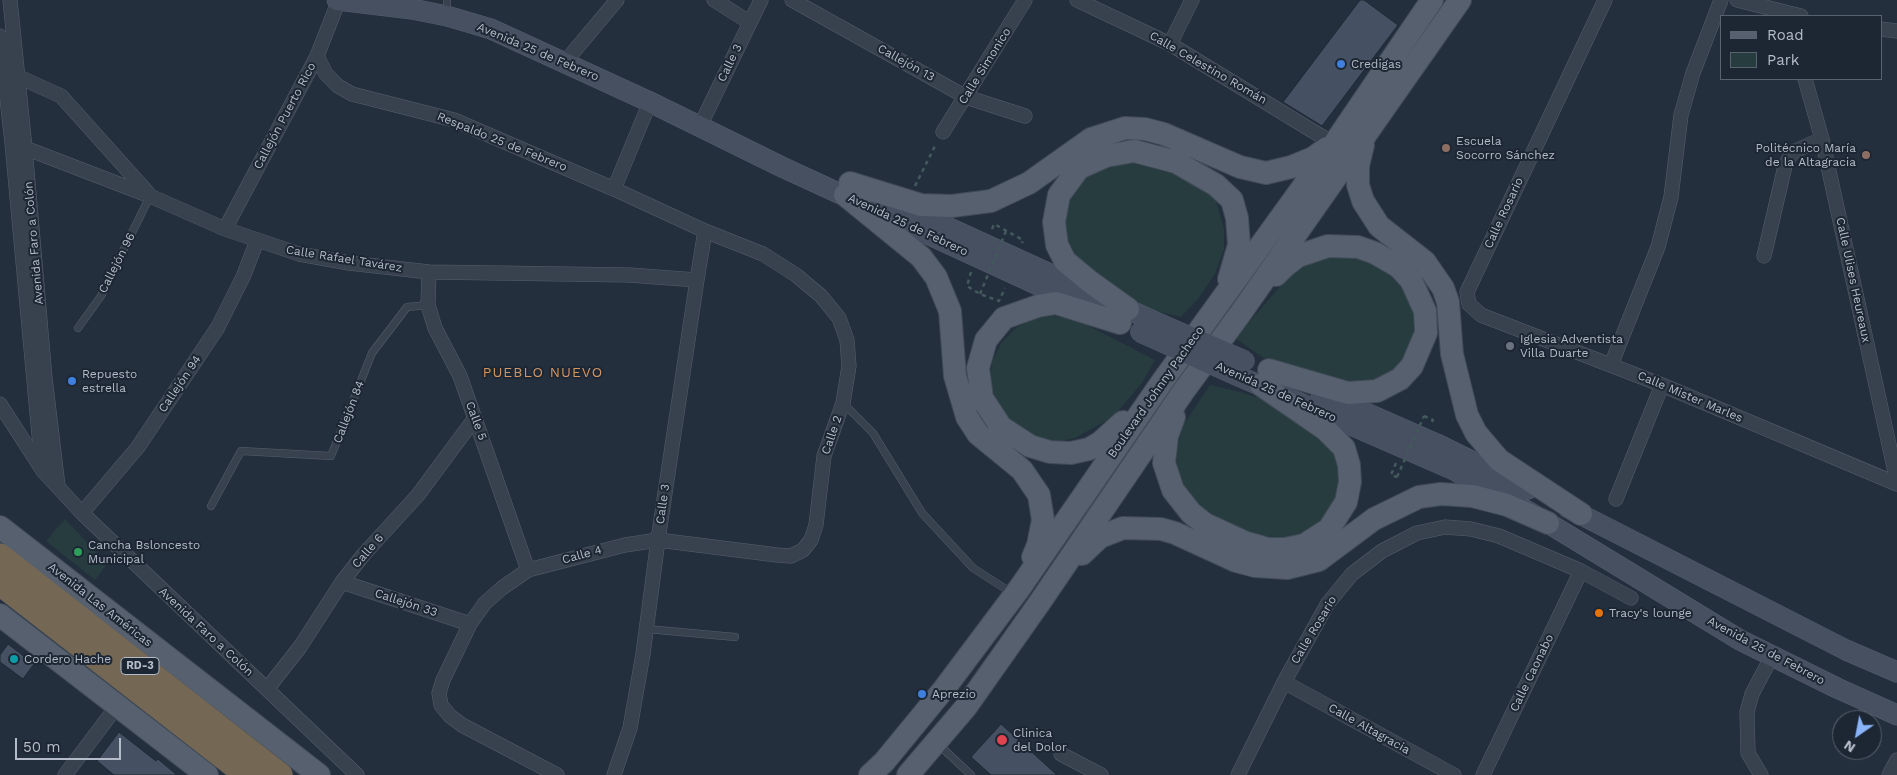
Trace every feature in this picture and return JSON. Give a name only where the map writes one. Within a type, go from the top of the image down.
[{"type":"highway","name":"RD-3","points":[[0,556],[280,775]]},
{"type":"highway","name":"RD-3","points":[[0,583],[247,775]]},
{"type":"main road","name":"Avenida 25 de Febrero","points":[[338,0],[412,9],[447,8],[700,126],[786,154],[848,189],[976,256],[1012,273],[1134,321]]},
{"type":"main road","points":[[393,0],[412,9]]},
{"type":"main road","name":"Boulevard Johnny Pacheco","points":[[882,771],[1016,592],[1162,382],[1334,144],[1432,0]]},
{"type":"main road","name":"Boulevard Johnny Pacheco","points":[[908,775],[966,707],[1183,392],[1240,314],[1460,0]]},
{"type":"main road","points":[[848,189],[921,205],[952,206],[990,201],[1029,183],[1091,139],[1125,128],[1144,129],[1164,134],[1240,167],[1266,173],[1291,167],[1314,158],[1334,144]]},
{"type":"main road","points":[[1366,134],[1358,166],[1358,185],[1362,202],[1379,226],[1425,262],[1443,288],[1448,302],[1452,354],[1467,416],[1476,433],[1499,460],[1581,514]]},
{"type":"main road","points":[[1134,321],[1065,261],[1057,245],[1054,222],[1059,195],[1078,168],[1106,156],[1134,151],[1176,162],[1216,185],[1232,200],[1237,218],[1239,245],[1234,267],[1220,302]]},
{"type":"main road","points":[[848,189],[921,257],[936,277],[950,311],[955,376],[968,417],[978,434],[1022,470],[1038,495],[1044,520],[1038,545],[1016,592]]},
{"type":"main road","name":"Avenida 25 de Febrero","points":[[848,189],[1134,321],[1241,368],[1436,444],[1581,514],[1846,650],[1897,672]]},
{"type":"main road","points":[[1240,314],[1285,266],[1298,256],[1328,246],[1358,247],[1375,252],[1399,267],[1412,280],[1426,311],[1426,333],[1412,366],[1400,379],[1377,391],[1348,393],[1265,377]]},
{"type":"main road","points":[[1134,321],[1056,303],[1038,306],[1004,318],[986,340],[978,368],[982,398],[1001,427],[1030,446],[1050,452],[1071,453],[1089,448],[1101,442],[1162,382]]},
{"type":"main road","points":[[1183,392],[1167,436],[1164,463],[1173,490],[1191,513],[1205,524],[1244,542],[1268,549],[1285,549],[1304,545],[1329,529],[1346,502],[1350,482],[1349,465],[1344,448],[1265,377]]},
{"type":"main road","name":"Avenida 25 de Febrero","points":[[1265,377],[1456,471],[1548,523],[1740,640],[1837,688],[1897,715]]},
{"type":"main road","points":[[1040,602],[1091,544],[1100,537],[1123,528],[1161,529],[1175,533],[1236,561],[1255,566],[1288,568],[1318,560],[1374,518],[1419,497],[1441,494],[1472,496],[1507,505],[1548,523]]},
{"type":"main road","name":"Avenida Las Américas","points":[[0,527],[318,775]]},
{"type":"main road","points":[[0,615],[207,775]]},
{"type":"street","name":"Avenida Faro a Colón","points":[[10,0],[26,148],[45,378],[58,486]]},
{"type":"street","name":"Callejón Puerto Rico","points":[[225,230],[317,56],[338,0]]},
{"type":"street","points":[[565,62],[617,0]]},
{"type":"street","points":[[714,0],[749,22]]},
{"type":"street","name":"Calle 3","points":[[700,126],[761,0]]},
{"type":"street","name":"Callejón 13","points":[[792,0],[966,97],[1025,116]]},
{"type":"street","name":"Calle Simonico","points":[[943,132],[1025,0]]},
{"type":"street","name":"Calle Celestino Román","points":[[1077,0],[1170,44],[1334,144]]},
{"type":"street","points":[[1170,44],[1192,0]]},
{"type":"street","name":"Calle Rosario","points":[[1481,316],[1469,304],[1467,292],[1605,0]]},
{"type":"street","points":[[1611,364],[1658,247],[1671,197],[1682,115],[1693,73],[1720,0]]},
{"type":"street","points":[[1736,0],[1798,15]]},
{"type":"street","points":[[1882,28],[1897,32]]},
{"type":"street","name":"Avenida Faro a Colón","points":[[0,36],[43,471],[82,513],[357,775]]},
{"type":"street","name":"Respaldo 25 de Febrero","points":[[317,56],[326,74],[338,86],[352,94],[454,120],[614,189],[705,231],[763,254],[821,296],[839,318]]},
{"type":"street","points":[[19,77],[61,96],[150,196]]},
{"type":"street","name":"Calle Ulises Heureaux","points":[[1805,80],[1822,139],[1897,483]]},
{"type":"street","points":[[614,189],[650,102]]},
{"type":"street","points":[[1764,256],[1785,166],[1795,151],[1822,139]]},
{"type":"street","name":"Calle Rafael Tavárez","points":[[12,143],[150,196],[225,230],[299,254],[429,272],[629,275],[697,280]]},
{"type":"street","name":"Calle 3","points":[[614,775],[630,728],[647,629],[658,540],[705,231]]},
{"type":"street","name":"Callejón 94","points":[[82,513],[138,447],[218,327],[235,294],[257,241]]},
{"type":"street","name":"Calle 5","points":[[429,272],[428,305],[435,328],[460,376],[528,570]]},
{"type":"street","name":"Calle Mister Marles","points":[[1481,316],[1611,364],[1897,483]]},
{"type":"street","name":"Calle 2","points":[[803,550],[811,540],[816,525],[824,456],[843,403],[849,366],[847,340],[839,318]]},
{"type":"street","points":[[1616,499],[1662,385]]},
{"type":"street","points":[[0,404],[43,471]]},
{"type":"street","name":"Calle 6","points":[[267,689],[300,647],[342,582],[364,554],[418,495],[475,418]]},
{"type":"street","name":"Calle Rosario","points":[[1238,775],[1310,632],[1328,603],[1352,574],[1382,551],[1417,533],[1444,527],[1471,529],[1499,536],[1581,571],[1631,598]]},
{"type":"street","name":"Calle 4","points":[[557,775],[462,725],[450,716],[441,705],[439,693],[442,680],[470,624],[491,598],[528,570],[625,544],[658,540],[791,556],[803,550]]},
{"type":"street","name":"Calle Caonabo","points":[[1484,775],[1581,571]]},
{"type":"street","name":"Callejón 33","points":[[342,582],[470,624]]},
{"type":"street","points":[[1761,775],[1748,753],[1747,712],[1752,694],[1772,656]]},
{"type":"street","name":"Calle Altagracia","points":[[1284,682],[1454,775]]},
{"type":"street","points":[[65,775],[117,706]]},
{"type":"street","points":[[1061,754],[1101,775]]},
{"type":"street","points":[[1889,775],[1897,760]]},
{"type":"lane","name":"Callejón 96","points":[[78,328],[101,296],[150,196]]},
{"type":"lane","name":"Callejón 84","points":[[211,506],[241,451],[330,457],[333,455],[373,351],[407,307],[428,305]]},
{"type":"lane","points":[[843,403],[873,433],[922,513],[974,568],[1016,592]]},
{"type":"lane","points":[[647,629],[735,638]]},
{"type":"lane","points":[[936,742],[971,775]]},
{"type":"path","points":[[909,201],[918,176],[943,132]]},
{"type":"path","points":[[980,294],[1006,231]]},
{"type":"path","points":[[976,256],[967,286],[980,294],[999,302],[1012,273]]},
{"type":"path","points":[[1394,466],[1391,475],[1397,477],[1424,416]]},
{"type":"green space","points":[[1140,155],[1198,181],[1216,201],[1224,229],[1224,249],[1215,274],[1198,299],[1181,317],[1147,309],[1096,280],[1065,243],[1061,222],[1069,196],[1087,175]]},
{"type":"green space","points":[[1349,252],[1393,272],[1407,292],[1414,315],[1413,339],[1403,362],[1392,375],[1371,388],[1297,373],[1262,357],[1235,338],[1286,280],[1304,263]]},
{"type":"green space","points":[[1049,316],[1071,318],[1155,360],[1142,383],[1113,417],[1075,438],[1056,442],[1035,439],[1000,412],[990,384],[992,362],[1002,342],[1017,327],[1028,321]]},
{"type":"green space","points":[[1210,385],[1244,393],[1269,402],[1334,443],[1339,461],[1339,488],[1330,512],[1313,533],[1277,544],[1204,513],[1188,494],[1177,471],[1176,450],[1184,424]]},
{"type":"green space","name":"Cancha Bsloncesto Municipal","points":[[65,519],[107,564],[95,580],[46,541]]},
{"type":"building","name":"Credigas","points":[[1360,0],[1364,0],[1398,25],[1322,126],[1283,102]]},
{"type":"building","name":"Cordero Hache","points":[[8,644],[34,664],[23,679],[0,662],[0,655]]},
{"type":"building","name":"Clinica del Dolor","points":[[1001,724],[1057,775],[991,775],[971,757]]},
{"type":"building","points":[[119,732],[156,761],[158,759],[177,775],[114,775],[97,761]]},
{"type":"place","name":"Credigas","points":[[1341,64]]},
{"type":"place","name":"Escuela Socorro Sánchez","points":[[1446,148]]},
{"type":"place","name":"Politécnico María de la Altagracia","points":[[1866,155]]},
{"type":"place","name":"Iglesia Adventista Villa Duarte","points":[[1510,346]]},
{"type":"place","name":"Repuesto estrella","points":[[72,381]]},
{"type":"place","name":"Cancha Bsloncesto Municipal","points":[[78,552]]},
{"type":"place","name":"Tracy's lounge","points":[[1599,613]]},
{"type":"place","name":"Cordero Hache","points":[[14,659]]},
{"type":"place","name":"Aprezio","points":[[922,694]]},
{"type":"place","name":"Clinica del Dolor","points":[[1002,740]]},
{"type":"district","name":"PUEBLO NUEVO","points":[[543,373]]}]
